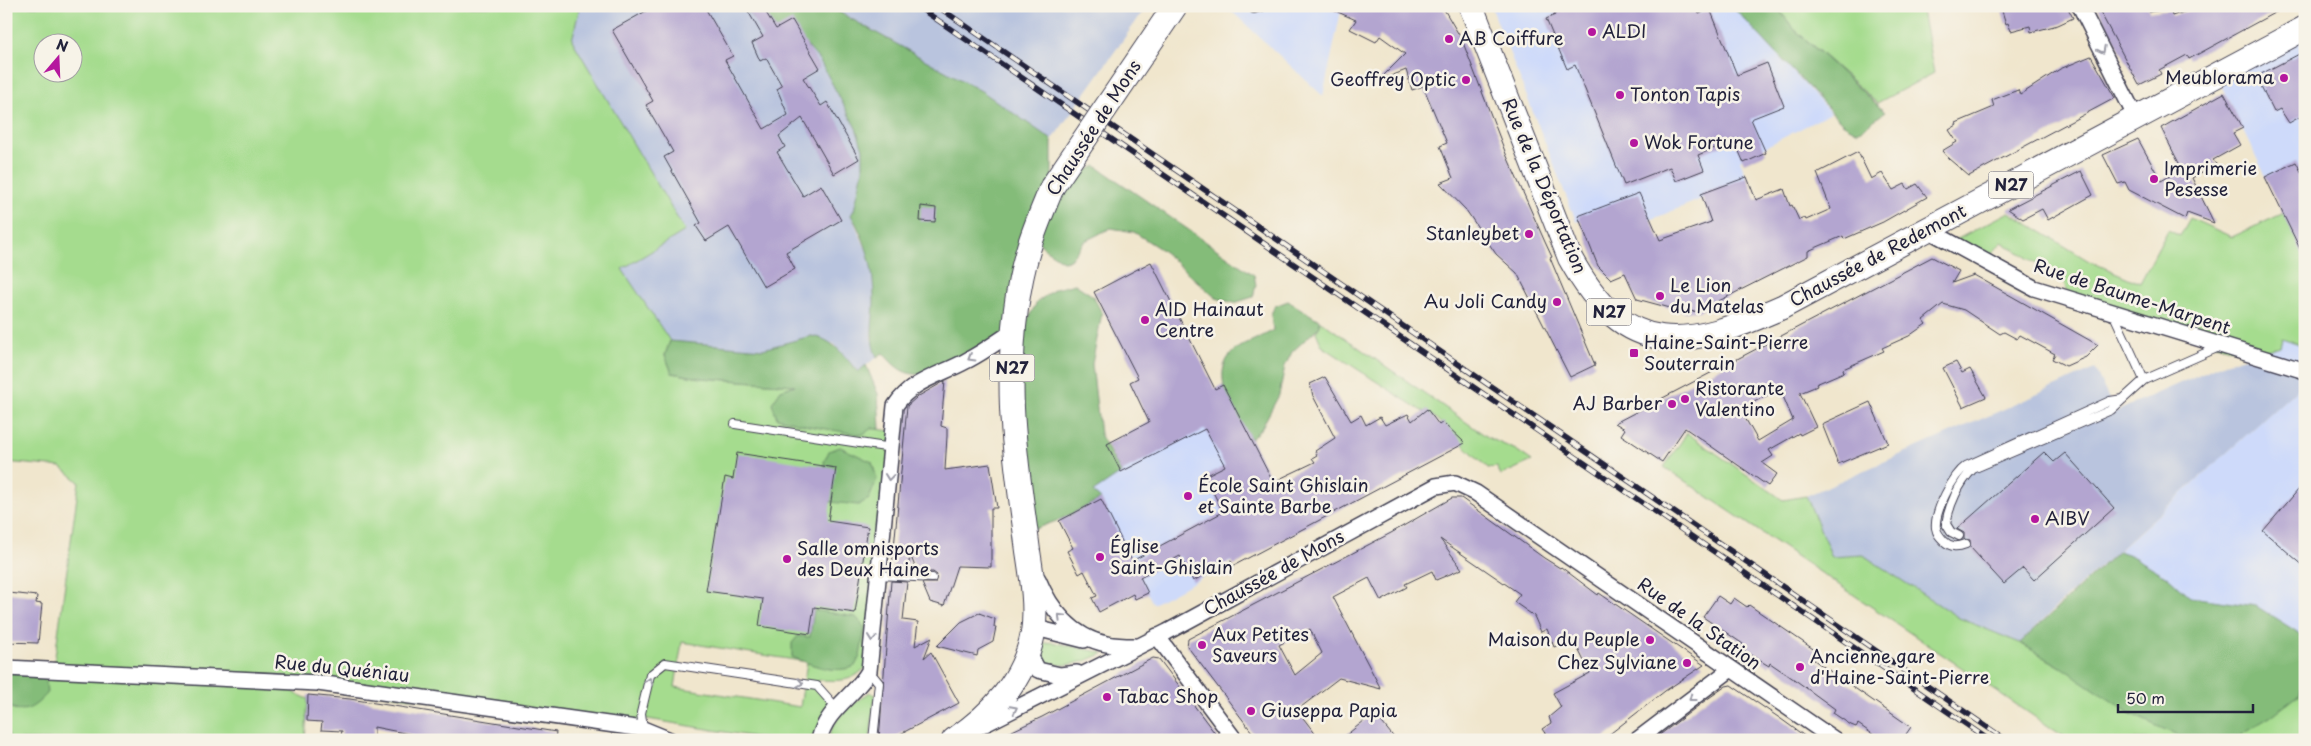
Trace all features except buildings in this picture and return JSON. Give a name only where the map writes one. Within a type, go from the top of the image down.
[{"type":"main road","name":"Chaussée de Mons","points":[[955,740],[997,706],[1015,681],[1030,642],[1034,605],[1014,442],[1012,332],[1019,284],[1028,249],[1052,188],[1175,6]]},
{"type":"main road","name":"Rue de la Déportation","points":[[1471,9],[1570,258],[1591,292],[1620,321],[1651,336],[1668,339],[1689,339],[1713,334]]},
{"type":"main road","name":"Chaussée de Redemont","points":[[1713,334],[1782,307],[2305,28]]},
{"type":"street","points":[[2080,6],[2136,118]]},
{"type":"street","name":"Rue de Baume-Marpent","points":[[1928,230],[2034,288],[2305,371]]},
{"type":"street","points":[[819,740],[824,725],[831,713],[864,681],[869,671],[895,406],[902,395],[924,380],[966,361],[1012,332]]},
{"type":"street","name":"Chaussée de Mons","points":[[955,740],[1157,636],[1445,483],[1455,483],[1467,488],[1541,538]]},
{"type":"street","name":"Rue de la Station","points":[[1541,538],[1835,740]]},
{"type":"street","name":"Chaussée de Mons","points":[[1029,554],[1045,595],[1062,619],[1083,634],[1107,644]]},
{"type":"street","name":"Chaussée de Mons","points":[[1030,642],[1044,630],[1107,644],[1137,646]]},
{"type":"street","points":[[1157,636],[1235,740]]},
{"type":"street","points":[[1030,642],[1038,670],[1048,674],[1060,675],[1088,671]]},
{"type":"street","name":"Rue du Quéniau","points":[[6,668],[318,683],[642,729],[670,740]]},
{"type":"street","points":[[1636,740],[1731,669]]},
{"type":"lane","points":[[1252,6],[1254,9],[1262,6]]},
{"type":"lane","points":[[2113,313],[2144,380]]},
{"type":"lane","points":[[1960,536],[1951,532],[1946,524],[1947,514],[1964,478],[1973,469],[2111,410],[2144,380],[2222,345]]},
{"type":"lane","points":[[1966,544],[1958,547],[1947,544],[1938,535],[1936,527],[1938,512],[1958,472],[1966,466],[2110,401],[2123,399]]},
{"type":"lane","points":[[735,424],[892,448]]},
{"type":"lane","points":[[879,575],[932,578]]},
{"type":"lane","points":[[642,729],[641,713],[650,675],[665,663],[817,686],[833,704],[831,713]]},
{"type":"lane","points":[[869,671],[879,683],[873,740]]},
{"type":"shaded area","points":[[580,6],[743,6],[761,29],[802,40],[820,61],[856,128],[863,149],[863,170],[854,210],[851,215],[872,263],[874,301],[871,338],[877,357],[858,372],[834,344],[811,336],[763,349],[670,341],[622,269],[685,231],[572,40]]},
{"type":"shaded area","points":[[829,6],[1147,6],[1052,140],[983,92]]},
{"type":"shaded area","points":[[1226,6],[1342,6],[1323,96]]},
{"type":"shaded area","points":[[1491,6],[1732,6],[1831,113],[1740,160],[1748,180],[1650,220],[1576,221]]},
{"type":"shaded area","points":[[2305,28],[2305,249],[2267,179],[2216,75]]},
{"type":"shaded area","points":[[2282,338],[2305,346],[2305,371],[2252,355],[2279,347]]},
{"type":"shaded area","points":[[2252,355],[2305,371],[2305,382],[2060,603],[2020,643],[1959,618],[1863,555],[1832,558],[1806,496],[2095,369],[2115,412],[2225,363]]},
{"type":"shaded area","points":[[2305,382],[2305,644],[2302,635],[2256,607],[2190,597],[2168,577],[2153,568],[2130,555],[2115,554]]},
{"type":"shaded area","name":"École Saint Ghislain et Sainte Barbe","points":[[1223,385],[1298,532],[1231,562],[1153,604],[1101,499],[1092,492],[1121,473],[1107,444]]},
{"type":"green space","points":[[6,6],[580,6],[572,40],[685,231],[622,269],[670,341],[665,355],[672,373],[701,378],[796,385],[781,390],[773,403],[777,418],[893,431],[870,663],[858,674],[848,679],[819,680],[817,687],[833,704],[820,736],[811,736],[810,740],[773,740],[642,718],[643,729],[284,681],[295,693],[308,699],[305,740],[10,740],[6,726],[6,706],[19,711],[36,671],[53,671],[79,482],[61,467],[6,462]],"holes":[[[682,642],[807,662],[800,707],[675,687]]]},
{"type":"green space","points":[[743,6],[828,6],[983,92],[1052,140],[1052,187],[1096,166],[1254,275],[1256,285],[1253,297],[1234,303],[1216,298],[1162,250],[1134,232],[1111,228],[1085,241],[1070,260],[1063,261],[1046,250],[1033,236],[1012,332],[921,374],[904,372],[883,353],[877,357],[872,336],[873,277],[869,256],[851,215],[854,210],[863,170],[863,149],[856,128],[820,61],[802,40],[761,29]]},
{"type":"green space","points":[[1732,6],[1776,6],[1794,29],[1885,112],[1858,132],[1842,123]]},
{"type":"green space","points":[[1776,6],[1921,6],[1934,73],[1877,103],[1794,29]]},
{"type":"green space","points":[[2009,212],[2089,261],[2140,283],[2168,230],[2180,236],[2190,218],[2232,237],[2284,213],[2305,249],[2305,346],[2282,338],[2280,346],[2252,355],[2070,299],[2063,280],[2002,242],[1984,263],[1950,243]]},
{"type":"green space","points":[[1075,284],[1093,296],[1102,313],[1092,364],[1100,434],[1121,473],[1093,492],[1101,499],[1059,520],[1026,532],[1014,442],[1023,328],[1037,302],[1055,289]]},
{"type":"green space","points":[[1288,301],[1319,320],[1320,326],[1292,352],[1285,366],[1279,395],[1262,427],[1251,439],[1226,394],[1223,371],[1227,360],[1235,350],[1273,330],[1271,314],[1275,306]]},
{"type":"green space","points":[[1319,320],[1489,438],[1516,450],[1532,461],[1501,475],[1497,467],[1488,468],[1432,415],[1420,410],[1322,346],[1316,332],[1320,326]]},
{"type":"green space","points":[[811,336],[826,340],[832,344],[858,372],[866,365],[878,394],[880,429],[872,428],[862,435],[809,426],[777,418],[772,403],[781,390],[795,385],[701,378],[672,373],[665,355],[670,341],[763,349]]},
{"type":"green space","points":[[1687,433],[1783,500],[1806,496],[1832,557],[1863,555],[1959,618],[2020,643],[2061,667],[2299,695],[2305,680],[2305,740],[2069,740],[1664,467]]},
{"type":"green space","points":[[840,447],[872,462],[877,479],[869,499],[858,505],[831,502],[824,462],[829,451]]},
{"type":"green space","points":[[2118,551],[2130,555],[2168,577],[2190,597],[2256,606],[2302,635],[2305,644],[2305,680],[2299,695],[2270,717],[2233,739],[2187,740],[2131,714],[2061,667],[2020,643]]},
{"type":"green space","points":[[814,610],[856,617],[865,628],[860,656],[855,666],[839,670],[824,668],[792,657],[792,643],[798,636],[810,637]]},
{"type":"green space","points":[[1052,642],[1104,653],[1072,664],[1054,664],[1039,658],[1038,651],[1042,644]]},
{"type":"green space","points":[[6,668],[36,671],[46,682],[47,694],[28,709],[19,710],[6,706]]},
{"type":"green space","points":[[870,692],[875,695],[870,740],[829,740],[834,724],[844,712]]},
{"type":"railway","points":[[917,6],[1989,740]]},
{"type":"railway","points":[[937,6],[2006,740]]},
{"type":"place","name":"ALDI","points":[[1592,32]]},
{"type":"place","name":"AB Coiffure","points":[[1449,39]]},
{"type":"place","name":"Meublorama","points":[[2284,78]]},
{"type":"place","name":"Geoffrey Optic","points":[[1466,80]]},
{"type":"place","name":"Tonton Tapis","points":[[1620,95]]},
{"type":"place","name":"Wok Fortune","points":[[1634,143]]},
{"type":"place","name":"Imprimerie Pesesse","points":[[2154,179]]},
{"type":"place","name":"Stanleybet","points":[[1529,234]]},
{"type":"place","name":"Le Lion du Matelas","points":[[1660,296]]},
{"type":"place","name":"Au Joli Candy","points":[[1557,302]]},
{"type":"place","name":"AID Hainaut Centre","points":[[1145,320]]},
{"type":"place","name":"Haine-Saint-Pierre Souterrain","points":[[1634,353]]},
{"type":"place","name":"Ristorante Valentino","points":[[1685,399]]},
{"type":"place","name":"AJ Barber","points":[[1672,404]]},
{"type":"place","name":"École Saint Ghislain et Sainte Barbe","points":[[1188,496]]},
{"type":"place","name":"AIBV","points":[[2035,519]]},
{"type":"place","name":"Église Saint-Ghislain","points":[[1100,557]]},
{"type":"place","name":"Salle omnisports des Deux Haine","points":[[787,559]]},
{"type":"place","name":"Maison du Peuple","points":[[1650,640]]},
{"type":"place","name":"Aux Petites Saveurs","points":[[1202,645]]},
{"type":"place","name":"Chez Sylviane","points":[[1687,663]]},
{"type":"place","name":"Ancienne gare d'Haine-Saint-Pierre","points":[[1800,667]]},
{"type":"place","name":"Tabac Shop","points":[[1107,697]]},
{"type":"place","name":"Giuseppa Papia","points":[[1251,711]]}]
